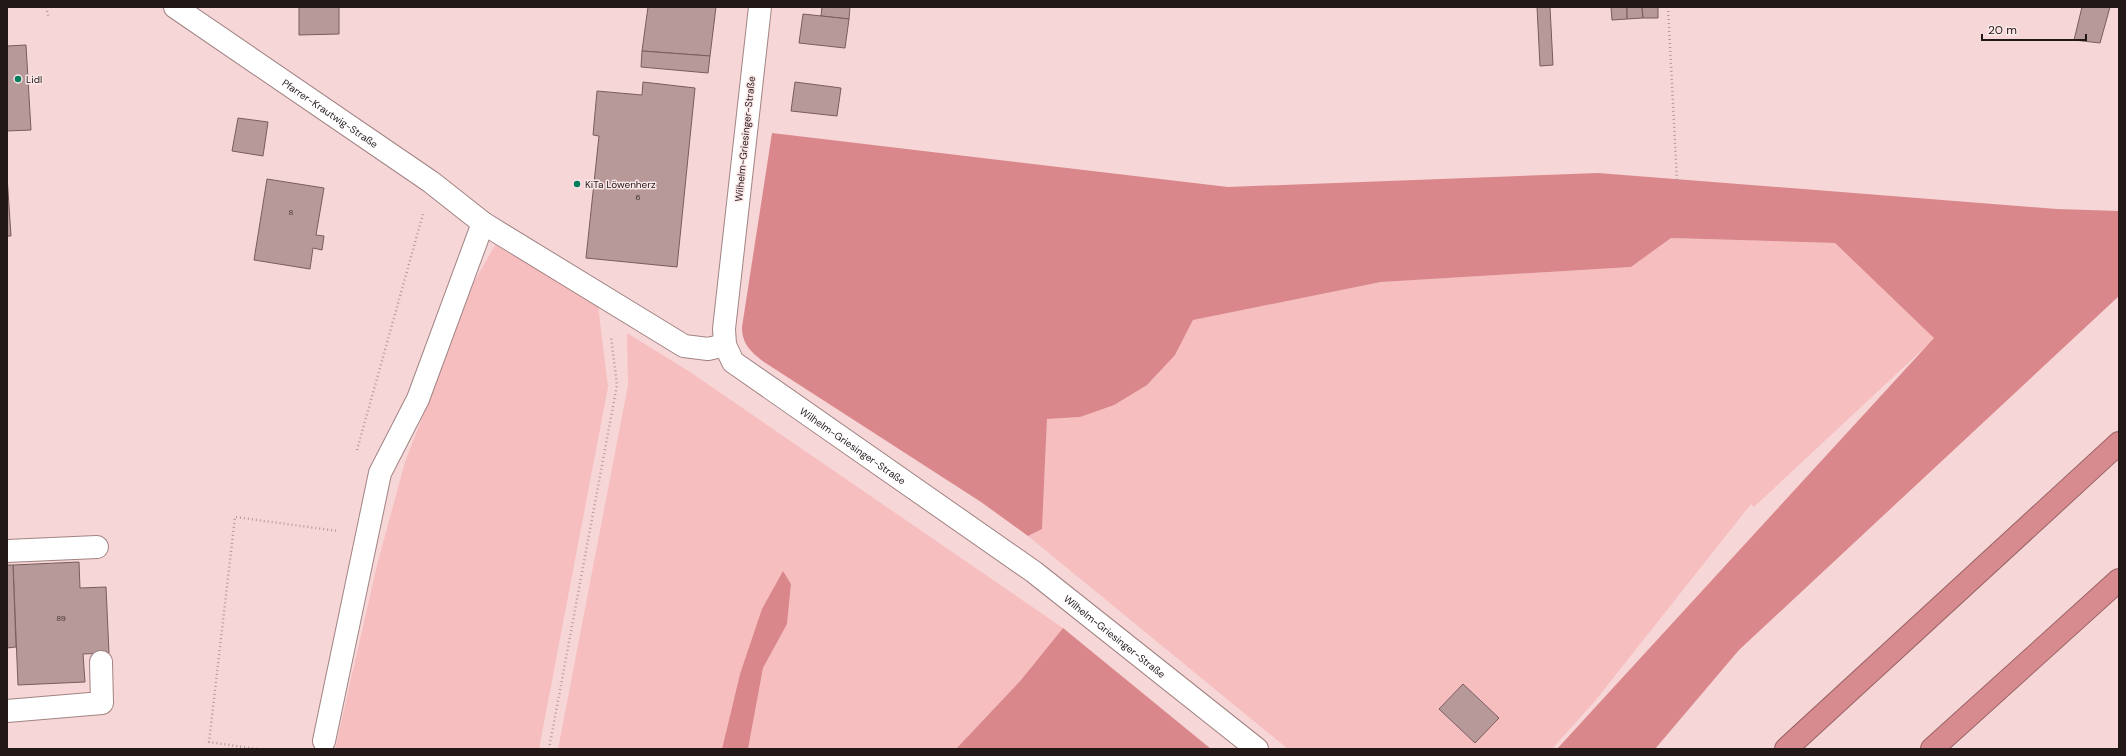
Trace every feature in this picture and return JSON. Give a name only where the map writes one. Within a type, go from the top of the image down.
[{"type":"highway","points":[[1786,749],[2119,443]]},
{"type":"highway","points":[[1932,749],[2119,580]]},
{"type":"street","name":"Pfarrer-Krautwig-Straße","points":[[175,7],[431,182],[483,223],[684,346],[708,349],[725,345]]},
{"type":"street","name":"Wilhelm-Griesinger-Straße","points":[[760,7],[725,321],[725,345],[733,362],[1034,572],[1257,749]]},
{"type":"street","points":[[324,741],[380,472],[418,399],[483,223]]},
{"type":"street","points":[[7,550],[97,547]]},
{"type":"street","points":[[7,711],[102,703],[101,662]]},
{"type":"path","points":[[46,7],[48,18]]},
{"type":"path","points":[[1668,7],[1677,181]]},
{"type":"path","points":[[356,453],[431,182]]},
{"type":"path","points":[[549,749],[617,385],[606,298]]},
{"type":"path","points":[[257,749],[209,742],[234,517],[340,532],[342,524]]},
{"type":"shaded area","points":[[772,133],[1228,187],[1598,173],[2057,209],[2119,211],[2119,296],[1739,650],[1655,749],[1557,749],[1934,338],[1835,243],[1671,238],[1631,267],[1381,282],[1193,320],[1175,355],[1147,385],[1114,405],[1080,417],[1047,419],[1042,529],[1028,536],[981,502],[764,362],[748,347],[742,333],[742,327]]},
{"type":"shaded area","points":[[1671,238],[1835,243],[1935,338],[1754,507],[1751,504],[1595,701],[1552,749],[1288,749],[1028,536],[1042,529],[1047,419],[1080,417],[1175,355],[1193,320],[1381,282],[1631,267]]},
{"type":"shaded area","points":[[497,242],[598,305],[608,387],[539,749],[335,749],[377,565],[405,462],[474,282]]},
{"type":"shaded area","points":[[627,333],[690,372],[1063,628],[1021,680],[956,749],[748,749],[763,668],[787,624],[791,584],[783,572],[740,674],[722,749],[558,749],[628,385]]},
{"type":"shaded area","points":[[783,571],[791,584],[787,624],[763,668],[748,749],[722,749],[740,674],[762,609]]},
{"type":"shaded area","points":[[1063,628],[1211,749],[956,749],[1021,680]]},
{"type":"building","points":[[299,7],[339,7],[339,34],[299,35]]},
{"type":"building","points":[[648,7],[716,7],[710,56],[642,51]]},
{"type":"building","points":[[822,7],[850,7],[849,19],[821,16]]},
{"type":"building","points":[[1537,7],[1550,7],[1553,65],[1540,66]]},
{"type":"building","points":[[1611,7],[1627,7],[1627,19],[1612,20]]},
{"type":"building","points":[[1627,7],[1642,7],[1643,18],[1627,19]]},
{"type":"building","points":[[1642,7],[1658,7],[1658,18],[1643,18]]},
{"type":"building","points":[[2082,7],[2110,7],[2100,43],[2074,40]]},
{"type":"building","points":[[803,14],[849,19],[845,48],[799,43]]},
{"type":"building","name":"Lidl","points":[[26,45],[31,130],[7,131],[7,46]]},
{"type":"building","points":[[642,51],[710,56],[708,73],[641,67]]},
{"type":"building","points":[[643,82],[695,88],[677,267],[586,258],[599,136],[593,135],[597,91],[642,95]]},
{"type":"building","points":[[795,82],[841,88],[837,116],[791,111]]},
{"type":"building","points":[[238,118],[268,122],[263,156],[232,151]]},
{"type":"building","points":[[7,176],[11,236],[7,236]]},
{"type":"building","points":[[267,179],[324,188],[316,235],[324,236],[322,250],[313,248],[310,269],[254,260]]},
{"type":"building","points":[[79,562],[80,588],[106,587],[109,653],[83,654],[85,682],[18,685],[13,565]]},
{"type":"building","points":[[7,565],[13,565],[16,647],[7,648]]},
{"type":"building","points":[[1463,684],[1499,718],[1475,743],[1439,709]]},
{"type":"place","name":"Lidl","points":[[18,79]]},
{"type":"place","name":"KiTa Löwenherz","points":[[577,184]]}]
